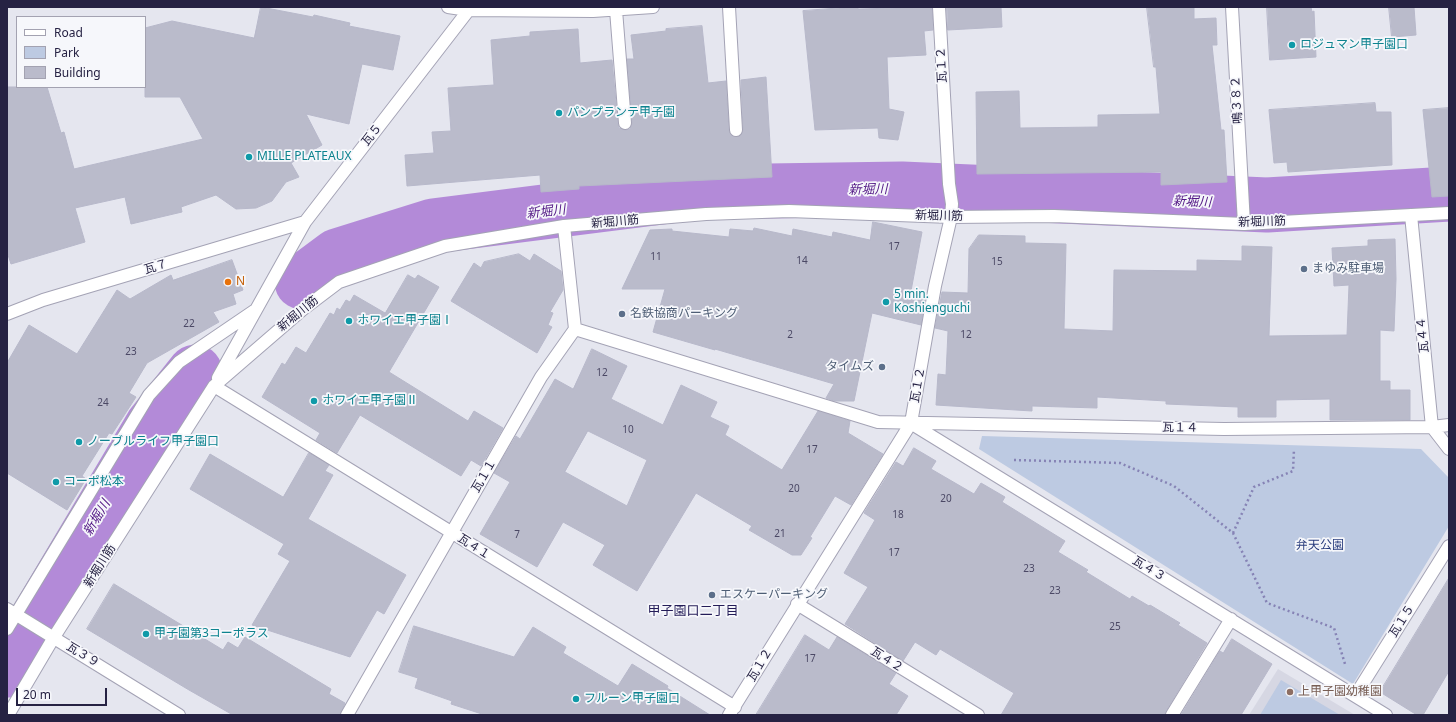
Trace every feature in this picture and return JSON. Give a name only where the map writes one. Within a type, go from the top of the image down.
[{"type":"street","points":[[448,7],[470,9],[593,11],[653,7]]},
{"type":"street","points":[[729,7],[736,130]]},
{"type":"street","name":"瓦１２","points":[[732,711],[797,604],[911,423],[935,286],[951,217],[952,204],[949,184],[939,7]]},
{"type":"street","name":"鳴３８２","points":[[1232,7],[1244,224]]},
{"type":"street","name":"瓦５","points":[[214,386],[305,222],[470,9]]},
{"type":"street","points":[[616,10],[624,123]]},
{"type":"street","name":"新堀川筋","points":[[8,715],[54,637],[214,386],[302,310],[339,282],[445,246],[564,226],[706,214],[789,211],[951,217],[1054,216],[1244,224],[1449,212]]},
{"type":"street","name":"瓦４４","points":[[1411,215],[1432,427]]},
{"type":"street","name":"瓦７","points":[[7,314],[43,300],[305,222]]},
{"type":"street","points":[[564,226],[574,328]]},
{"type":"street","points":[[7,629],[149,395],[179,362],[257,309]]},
{"type":"street","name":"瓦１４","points":[[574,328],[878,422],[1224,429],[1432,427],[1449,425]]},
{"type":"street","name":"瓦１１","points":[[347,715],[541,377],[574,328]]},
{"type":"street","name":"瓦４１","points":[[214,386],[452,533],[732,711]]},
{"type":"street","name":"瓦４３","points":[[911,423],[1386,715]]},
{"type":"street","points":[[1432,427],[1449,449]]},
{"type":"street","name":"瓦１５","points":[[1355,696],[1449,546]]},
{"type":"street","name":"瓦４２","points":[[797,604],[978,715]]},
{"type":"street","name":"瓦３９","points":[[15,614],[179,715]]},
{"type":"street","points":[[1172,715],[1231,619]]},
{"type":"path","points":[[1233,533],[1254,487],[1293,471],[1295,429]]},
{"type":"path","points":[[999,477],[1012,460],[1120,463],[1174,486],[1233,533],[1267,603],[1334,628],[1355,696]]},
{"type":"shaded area","name":"上甲子園幼稚園","points":[[1278,669],[1355,715],[1249,715]]},
{"type":"green space","name":"弁天公園","points":[[982,436],[1421,449],[1449,478],[1449,526],[1353,684],[979,449]]},
{"type":"green space","points":[[1281,680],[1340,715],[1260,715]]},
{"type":"building","points":[[261,7],[313,17],[314,15],[350,23],[349,26],[400,36],[393,70],[362,64],[349,124],[306,114],[322,145],[291,163],[299,177],[286,182],[272,201],[256,208],[236,209],[216,195],[181,207],[182,212],[131,224],[125,197],[75,208],[85,242],[11,264],[7,252],[7,87],[47,88],[61,133],[64,132],[74,169],[203,139],[180,97],[145,97],[146,28],[172,21],[254,38]]},
{"type":"building","points":[[858,7],[858,9],[932,7],[933,30],[924,31],[926,55],[887,57],[889,109],[904,112],[898,140],[879,138],[878,128],[815,130],[803,11]]},
{"type":"building","points":[[947,7],[1001,7],[1002,27],[948,30]]},
{"type":"building","points":[[1147,7],[1194,7],[1194,19],[1216,18],[1217,45],[1212,45],[1221,130],[1224,130],[1227,182],[1161,185],[1161,172],[977,174],[976,92],[1019,91],[1020,128],[1098,127],[1098,115],[1160,114],[1156,67],[1154,67]]},
{"type":"building","name":"ロジュマン甲子園口","points":[[1267,7],[1311,7],[1312,12],[1314,11],[1316,57],[1270,60]]},
{"type":"building","points":[[1389,7],[1414,7],[1416,35],[1392,37]]},
{"type":"building","points":[[702,26],[708,83],[726,81],[729,130],[732,136],[740,136],[743,130],[741,80],[766,77],[772,177],[579,186],[579,189],[541,192],[540,175],[407,186],[405,155],[434,153],[432,132],[451,131],[448,88],[494,85],[491,40],[530,36],[530,32],[578,29],[580,63],[612,60],[618,124],[619,128],[625,130],[630,129],[632,123],[627,59],[634,59],[631,35],[666,31],[666,29]]},
{"type":"building","points":[[1375,103],[1376,112],[1391,112],[1392,165],[1288,172],[1287,162],[1274,163],[1269,110]]},
{"type":"building","points":[[1449,108],[1449,196],[1432,197],[1423,110]]},
{"type":"building","points":[[873,222],[922,232],[911,291],[926,292],[921,325],[872,313],[854,401],[834,401],[826,398],[834,384],[653,332],[665,289],[622,289],[650,230],[672,229],[672,231],[729,237],[730,229],[753,231],[754,228],[792,236],[793,229],[832,237],[833,232],[870,240]]},
{"type":"building","points":[[979,235],[1025,236],[1025,243],[1066,244],[1064,329],[1113,331],[1114,270],[1197,271],[1197,260],[1242,261],[1242,246],[1272,247],[1269,336],[1347,335],[1349,285],[1334,286],[1332,248],[1368,246],[1368,240],[1395,239],[1396,279],[1394,331],[1380,330],[1380,381],[1390,381],[1390,390],[1410,390],[1410,420],[1330,420],[1330,399],[1276,400],[1276,417],[1238,417],[1238,407],[1166,404],[1166,401],[1097,397],[1097,408],[1032,406],[1032,411],[936,405],[938,374],[946,375],[948,331],[935,328],[942,292],[968,293],[969,249]]},
{"type":"building","points":[[519,254],[530,261],[534,254],[561,271],[563,290],[550,312],[553,313],[548,325],[552,327],[537,353],[451,301],[474,263],[481,268],[484,262]]},
{"type":"building","points":[[232,260],[243,290],[233,294],[236,304],[213,312],[219,322],[147,363],[129,393],[136,397],[112,434],[109,433],[82,476],[86,479],[67,510],[7,473],[7,363],[29,325],[77,354],[117,290],[130,299],[171,275],[173,280]]},
{"type":"building","points":[[408,275],[415,279],[418,275],[439,287],[389,372],[468,421],[474,411],[503,428],[481,466],[471,460],[461,476],[360,415],[337,453],[316,440],[320,433],[262,397],[282,363],[285,365],[296,347],[306,353],[330,313],[334,315],[337,308],[340,310],[346,300],[350,302],[354,295],[385,313]]},
{"type":"building","points":[[592,349],[627,366],[611,399],[663,425],[681,385],[717,402],[710,417],[729,426],[725,435],[782,470],[818,411],[850,421],[848,433],[883,454],[851,505],[835,496],[801,555],[792,555],[749,530],[752,526],[696,493],[637,591],[593,565],[605,545],[563,522],[537,567],[480,534],[510,482],[494,473],[516,436],[520,439],[555,379],[573,389]],"holes":[[[588,431],[647,460],[627,506],[565,472]]]},
{"type":"building","points":[[914,448],[936,461],[931,469],[974,494],[981,483],[1005,497],[1002,502],[1065,541],[1058,552],[1088,570],[1086,572],[1130,599],[1132,596],[1180,623],[1178,625],[1207,643],[1165,715],[1001,715],[1014,693],[940,649],[936,655],[915,642],[903,661],[845,624],[868,587],[844,573],[875,520],[864,513],[896,462],[903,466]]},
{"type":"building","points":[[309,453],[329,465],[325,471],[333,475],[308,519],[406,575],[384,614],[377,610],[350,657],[252,625],[290,561],[278,554],[284,544],[190,489],[210,454],[283,497]]},
{"type":"building","points":[[1449,578],[1449,671],[1423,715],[1417,715],[1380,692]]},
{"type":"building","points":[[114,584],[223,650],[228,642],[238,648],[245,637],[331,689],[329,694],[345,703],[340,715],[233,715],[189,690],[87,629]]},
{"type":"building","points":[[414,626],[514,657],[533,627],[566,647],[563,653],[618,686],[632,664],[668,686],[667,688],[710,715],[485,715],[451,704],[452,701],[415,688],[418,678],[399,672]]},
{"type":"building","points":[[805,635],[829,650],[837,637],[896,673],[889,684],[908,696],[896,715],[756,715]]},
{"type":"building","points":[[1232,639],[1272,664],[1241,715],[1181,715],[1220,651],[1223,653]]},
{"type":"waterway","name":"新堀川","points":[[302,282],[337,256],[433,226],[701,192],[902,189],[1267,205],[1449,194]]},
{"type":"waterway","name":"新堀川","points":[[7,670],[152,426],[195,372]]},
{"type":"place","name":"ロジュマン甲子園口","points":[[1292,45]]},
{"type":"place","name":"パンプランテ甲子園","points":[[559,113]]},
{"type":"place","name":"MILLE PLATEAUX","points":[[249,157]]},
{"type":"place","name":"まゆみ駐車場","points":[[1304,269]]},
{"type":"place","name":"N","points":[[228,282]]},
{"type":"place","name":"5 min. Koshienguchi","points":[[886,302]]},
{"type":"place","name":"名鉄協商パーキング","points":[[622,314]]},
{"type":"place","name":"ホワイエ甲子園Ⅰ","points":[[349,321]]},
{"type":"place","name":"タイムズ","points":[[882,367]]},
{"type":"place","name":"ホワイエ甲子園Ⅱ","points":[[314,401]]},
{"type":"place","name":"ノーブルライフ甲子園口","points":[[79,442]]},
{"type":"place","name":"コーポ松本","points":[[56,482]]},
{"type":"place","name":"エスケーパーキング","points":[[712,595]]},
{"type":"place","name":"甲子園第3コーポラス","points":[[146,634]]},
{"type":"place","name":"上甲子園幼稚園","points":[[1290,692]]},
{"type":"place","name":"フルーン甲子園口","points":[[576,699]]},
{"type":"district","name":"甲子園口二丁目","points":[[693,611]]}]
